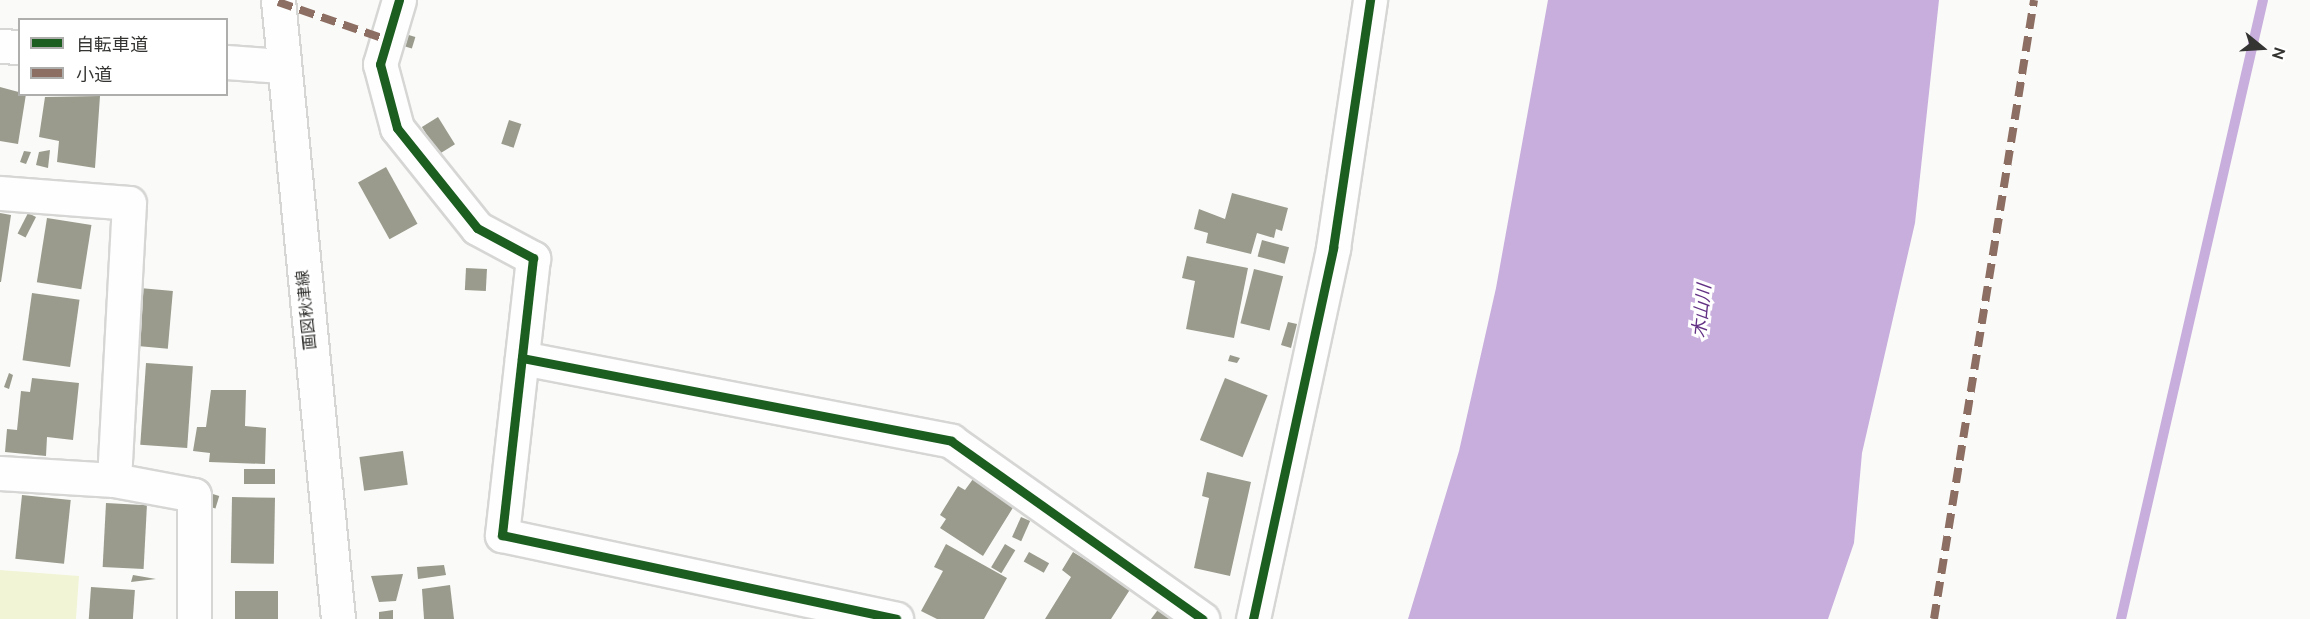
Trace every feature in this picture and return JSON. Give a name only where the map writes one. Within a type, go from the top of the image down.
[{"type":"street","name":"画図秋津線","points":[[278,0],[282,66],[338,619]]},
{"type":"street","points":[[399,0],[380,64],[397,128],[477,228],[533,258],[502,535],[896,619]]},
{"type":"street","points":[[1253,619],[1332,248],[1370,0]]},
{"type":"street","points":[[0,46],[18,47]]},
{"type":"street","points":[[228,62],[282,66]]},
{"type":"street","points":[[0,193],[129,203],[114,480]]},
{"type":"street","points":[[522,358],[951,441],[1202,619]]},
{"type":"street","points":[[0,473],[114,480],[194,495],[194,619]]},
{"type":"green space","points":[[0,570],[79,576],[76,619],[0,619]]},
{"type":"water","name":"木山川","points":[[1548,0],[1939,0],[1915,223],[1862,453],[1854,543],[1828,619],[1408,619],[1459,451],[1496,288]]},
{"type":"building","points":[[402,33],[415,37],[412,49],[398,44]]},
{"type":"building","points":[[0,87],[18,92],[18,96],[26,96],[18,144],[0,141]]},
{"type":"building","points":[[100,96],[95,168],[57,162],[59,141],[39,137],[45,97]]},
{"type":"building","points":[[438,117],[455,144],[439,154],[422,127]]},
{"type":"building","points":[[509,120],[521,124],[514,148],[501,144]]},
{"type":"building","points":[[50,150],[48,168],[36,165],[39,152]]},
{"type":"building","points":[[24,151],[31,152],[26,164],[20,162]]},
{"type":"building","points":[[386,167],[418,224],[390,239],[358,183]]},
{"type":"building","points":[[1232,193],[1288,208],[1282,231],[1276,229],[1274,238],[1257,233],[1251,254],[1206,243],[1208,233],[1194,229],[1199,209],[1225,219]]},
{"type":"building","points":[[0,213],[11,215],[1,282],[0,282]]},
{"type":"building","points":[[28,213],[36,217],[26,238],[18,233]]},
{"type":"building","points":[[47,218],[91,225],[81,289],[37,282]]},
{"type":"building","points":[[1262,240],[1289,247],[1285,264],[1258,256]]},
{"type":"building","points":[[1187,256],[1248,268],[1234,338],[1186,329],[1195,281],[1182,278]]},
{"type":"building","points":[[466,268],[487,269],[486,291],[465,290]]},
{"type":"building","points":[[1254,269],[1283,276],[1270,331],[1240,323]]},
{"type":"building","points":[[140,288],[173,291],[168,349],[135,346]]},
{"type":"building","points":[[32,293],[80,300],[70,367],[23,360]]},
{"type":"building","points":[[1288,322],[1297,324],[1291,348],[1281,345]]},
{"type":"building","points":[[1230,355],[1240,358],[1237,363],[1228,361]]},
{"type":"building","points":[[146,363],[193,366],[187,448],[140,445]]},
{"type":"building","points":[[9,373],[13,375],[9,389],[4,387]]},
{"type":"building","points":[[32,378],[79,383],[73,440],[47,437],[46,456],[5,452],[7,429],[17,430],[21,391],[30,392]]},
{"type":"building","points":[[1225,378],[1268,395],[1243,457],[1200,440]]},
{"type":"building","points":[[211,390],[246,390],[245,426],[266,428],[265,464],[209,462],[210,453],[193,451],[197,427],[206,427]]},
{"type":"building","points":[[403,451],[408,485],[364,491],[359,457]]},
{"type":"building","points":[[244,469],[275,469],[275,484],[244,484]]},
{"type":"building","points":[[1207,472],[1251,482],[1230,576],[1194,568],[1209,498],[1202,496]]},
{"type":"building","points":[[973,479],[1014,506],[983,556],[940,528],[946,519],[940,515],[958,486],[965,490]]},
{"type":"building","points":[[203,491],[219,496],[215,508],[199,503]]},
{"type":"building","points":[[22,495],[71,500],[64,564],[15,559]]},
{"type":"building","points":[[232,497],[275,498],[274,564],[231,563]]},
{"type":"building","points":[[106,503],[147,505],[144,569],[103,567]]},
{"type":"building","points":[[1021,517],[1030,521],[1021,541],[1012,537]]},
{"type":"building","points":[[946,544],[1007,578],[984,619],[937,619],[921,611],[943,571],[934,567]]},
{"type":"building","points":[[1005,544],[1015,550],[1001,573],[991,567]]},
{"type":"building","points":[[1029,552],[1049,563],[1044,573],[1024,562]]},
{"type":"building","points":[[1073,552],[1131,588],[1111,619],[1045,619],[1071,577],[1062,570]]},
{"type":"building","points":[[444,565],[446,575],[418,579],[417,567]]},
{"type":"building","points":[[403,574],[396,601],[379,602],[371,576]]},
{"type":"building","points":[[133,575],[156,579],[131,582]]},
{"type":"building","points":[[450,585],[454,619],[424,619],[422,589]]},
{"type":"building","points":[[91,587],[135,590],[133,619],[89,619]]},
{"type":"building","points":[[235,591],[278,591],[278,619],[235,619]]},
{"type":"building","points":[[1160,607],[1175,619],[1151,619]]},
{"type":"building","points":[[393,610],[393,619],[379,619],[379,612]]},
{"type":"waterway","points":[[2121,619],[2263,0]]},
{"type":"marked path","points":[[1934,619],[2034,0]]},
{"type":"marked path","points":[[278,2],[388,40]]},
{"type":"cycle path","points":[[399,0],[380,64],[397,128],[477,228],[533,258],[502,535],[896,619]]},
{"type":"cycle path","points":[[1253,619],[1333,248],[1370,0]]},
{"type":"cycle path","points":[[522,358],[951,441],[1202,619]]}]
